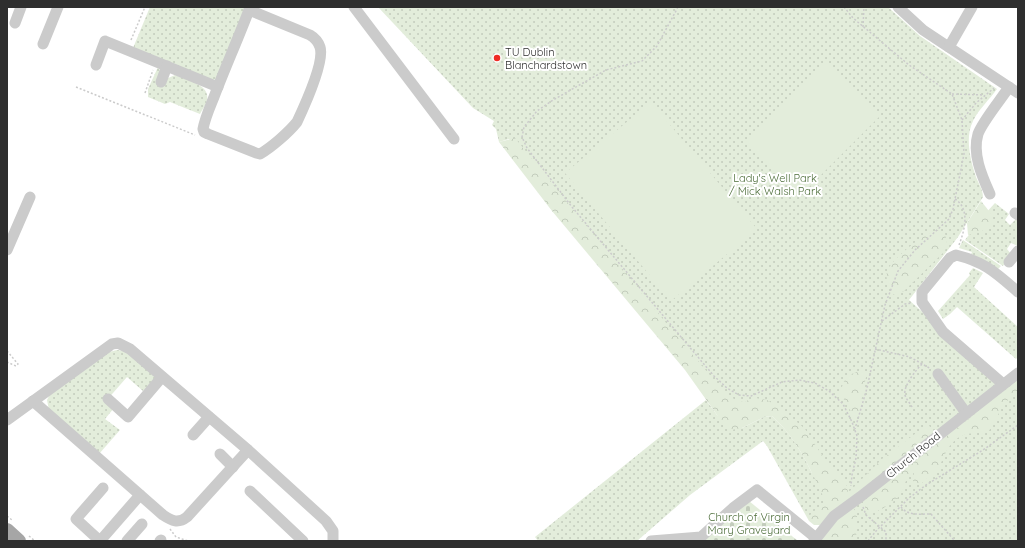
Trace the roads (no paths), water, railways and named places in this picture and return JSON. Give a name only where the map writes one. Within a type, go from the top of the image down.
[{"type":"main road","points":[[7,530],[19,541]]},
{"type":"street","points":[[15,23],[21,7]]},
{"type":"street","points":[[43,44],[58,7]]},
{"type":"street","points":[[354,7],[454,140]]},
{"type":"street","points":[[898,7],[923,30],[1014,90],[978,133],[976,149],[978,164],[983,180],[990,194]]},
{"type":"street","points":[[949,47],[972,7]]},
{"type":"street","points":[[250,9],[310,35],[317,40],[320,48],[319,68],[297,122],[260,154],[208,134],[204,132],[203,129],[218,87],[250,9]]},
{"type":"street","points":[[96,65],[105,41],[218,87]]},
{"type":"street","points":[[161,82],[167,66]]},
{"type":"street","points":[[7,250],[12,224],[30,197]]},
{"type":"street","points":[[1009,262],[1015,250]]},
{"type":"street","points":[[1003,384],[943,332],[922,302],[922,292],[950,258],[956,255],[972,259],[985,265],[1018,292]]},
{"type":"street","points":[[7,420],[112,344],[118,343],[130,349],[248,450],[326,521],[333,531],[335,540]]},
{"type":"street","name":"Church Road","points":[[815,540],[834,516],[1018,373]]},
{"type":"street","points":[[938,374],[966,413]]},
{"type":"street","points":[[108,399],[128,417],[162,377]]},
{"type":"street","points":[[33,401],[140,495],[170,519],[176,522],[182,521],[187,517],[248,450]]},
{"type":"street","points":[[193,435],[209,417]]},
{"type":"street","points":[[220,454],[233,467]]},
{"type":"street","points":[[103,488],[76,519],[100,541],[140,495]]},
{"type":"street","points":[[250,490],[303,541]]},
{"type":"street","points":[[651,541],[701,537],[733,508],[757,490],[815,540]]},
{"type":"street","points":[[127,541],[142,524]]},
{"type":"place","name":"TU Dublin Blanchardstown","points":[[497,58]]},
{"type":"park label","name":"Lady's Well Park / Mick Walsh Park","points":[[775,184]]},
{"type":"park label","name":"Church of Virgin Mary Graveyard","points":[[749,523]]}]
